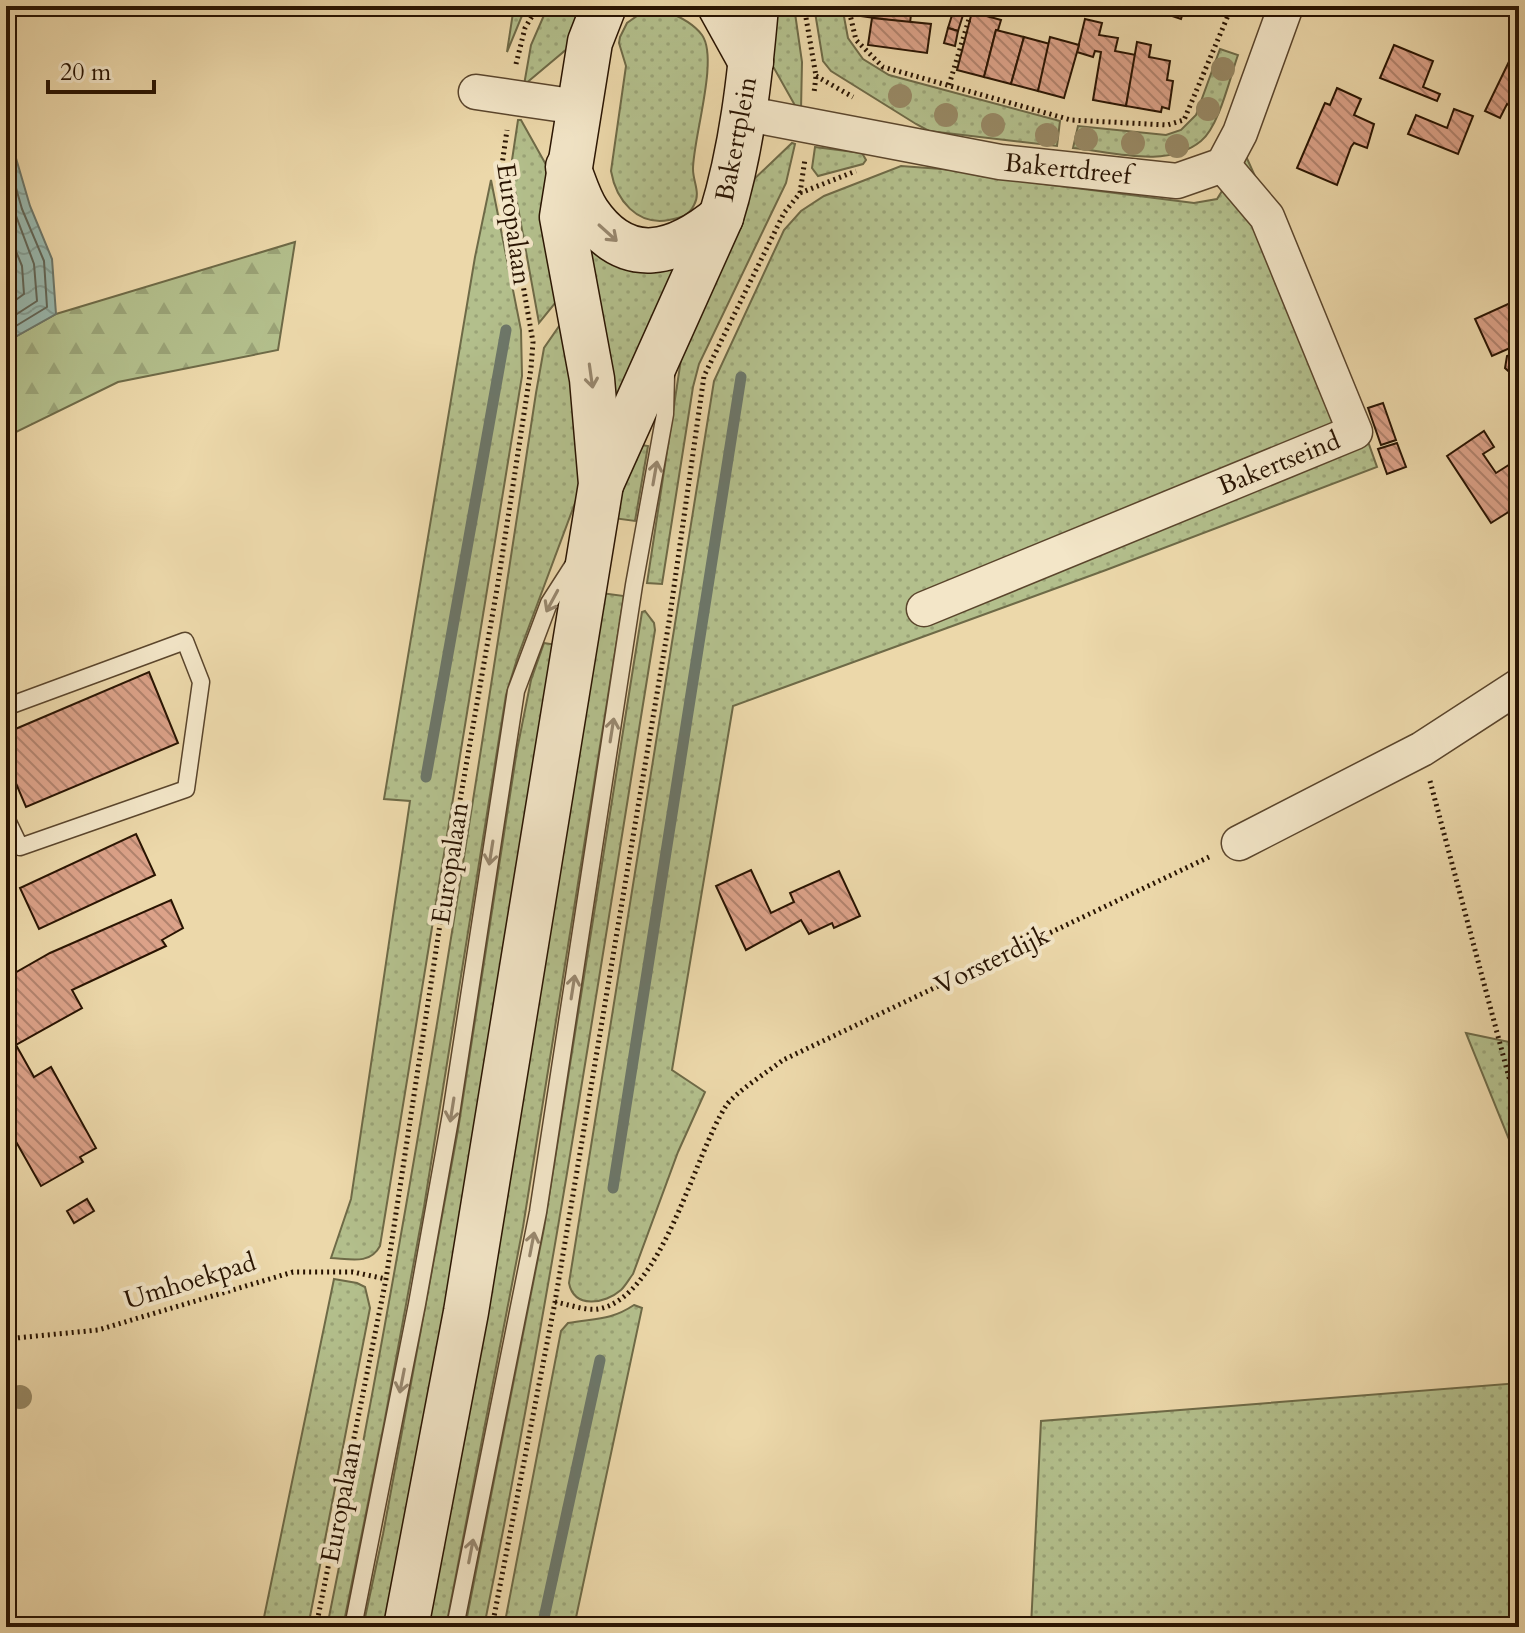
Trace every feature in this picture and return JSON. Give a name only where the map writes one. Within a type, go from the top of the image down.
[{"type":"main road","points":[[605,6],[590,42],[568,167],[587,211],[610,238],[627,247],[646,251],[680,245],[721,217]]},
{"type":"main road","points":[[720,6],[751,62]]},
{"type":"main road","points":[[751,62],[756,6]]},
{"type":"main road","name":"Bakertplein","points":[[721,217],[731,184],[751,62]]},
{"type":"main road","name":"Europalaan","points":[[406,1627],[466,1312],[601,484],[592,379],[562,217],[568,167]]},
{"type":"main road","name":"Europalaan","points":[[601,484],[721,217]]},
{"type":"street","points":[[1223,165],[1240,133],[1286,6]]},
{"type":"street","points":[[476,92],[578,107]]},
{"type":"street","name":"Bakertdreef","points":[[743,113],[1000,162],[1177,181],[1223,165]]},
{"type":"street","name":"Bakertseind","points":[[924,609],[1355,432],[1267,217],[1223,165]]},
{"type":"street","points":[[1239,843],[1422,749],[1519,686]]},
{"type":"lane","name":"Europalaan","points":[[455,1627],[538,1212],[634,585],[665,414],[667,338]]},
{"type":"lane","name":"Europalaan","points":[[353,1627],[451,1114],[516,691],[549,603],[593,536]]},
{"type":"lane","points":[[6,707],[185,641],[201,682],[186,789],[20,847],[6,818]]},
{"type":"path","name":"Europalaan","points":[[316,1627],[386,1279],[451,852],[498,583],[531,368],[533,342],[502,165],[517,55],[525,28],[538,6]]},
{"type":"path","points":[[492,1627],[555,1302],[669,622],[704,376],[784,213],[800,193],[816,76],[804,6]]},
{"type":"path","name":"Bakertdreef","points":[[848,6],[856,40],[883,67],[1071,120],[1167,125],[1184,120],[1232,6]]},
{"type":"path","points":[[949,85],[973,6]]},
{"type":"path","points":[[1422,749],[1519,1115]]},
{"type":"path","name":"Vorsterdijk","points":[[555,1302],[597,1309],[620,1299],[649,1270],[727,1104],[783,1060],[1239,843]]},
{"type":"path","name":"Umhoekpad","points":[[6,1339],[98,1330],[293,1272],[353,1272],[386,1279]]},
{"type":"green space","points":[[514,6],[526,6],[507,52]]},
{"type":"green space","points":[[548,6],[591,6],[568,48],[524,85],[531,45]]},
{"type":"green space","points":[[767,6],[794,6],[802,62],[801,110],[797,109],[770,61]]},
{"type":"green space","points":[[814,6],[842,6],[848,38],[863,59],[889,75],[1060,121],[1057,146],[929,131],[916,124],[831,71],[823,61]]},
{"type":"green space","points":[[667,12],[686,21],[702,35],[708,62],[694,155],[696,201],[684,216],[658,221],[647,219],[630,209],[618,192],[611,171],[626,66],[620,37],[627,23],[637,16]]},
{"type":"green space","points":[[1220,49],[1238,55],[1219,113],[1201,141],[1187,150],[1156,157],[1073,148],[1078,126],[1166,135],[1181,130],[1196,115]]},
{"type":"green space","points":[[518,120],[521,120],[549,170],[556,302],[539,323],[513,180],[512,160]]},
{"type":"green space","points":[[792,143],[795,144],[786,183],[699,364],[662,584],[647,583],[685,333],[751,182]]},
{"type":"green space","points":[[815,147],[862,153],[866,160],[863,164],[818,176],[812,168]]},
{"type":"green space","points":[[1245,154],[1344,374],[1377,467],[733,706],[672,1070],[705,1092],[678,1152],[633,1274],[621,1290],[607,1298],[591,1302],[577,1297],[569,1283],[714,381],[784,230],[801,211],[824,196],[901,166],[955,170],[1194,203],[1217,199]]},
{"type":"green space","points":[[491,180],[521,330],[522,376],[380,1246],[365,1258],[331,1258],[351,1199],[410,801],[384,799],[475,257]]},
{"type":"green space","points":[[586,228],[674,266],[684,276],[619,427]]},
{"type":"green space","points":[[295,242],[278,350],[118,382],[6,437],[6,342],[56,314]]},
{"type":"green space","points":[[564,319],[585,419],[578,495],[506,695],[424,1207],[384,1424],[343,1627],[327,1627],[413,1166],[544,348]]},
{"type":"green space","points":[[635,444],[648,446],[635,521],[613,518]]},
{"type":"green space","points":[[601,593],[624,596],[523,1227],[446,1627],[425,1627],[464,1441]]},
{"type":"green space","points":[[645,611],[655,630],[531,1378],[484,1627],[465,1627],[544,1228],[642,612]]},
{"type":"green space","points":[[544,643],[557,645],[466,1217],[384,1627],[363,1627],[458,1130],[517,750],[531,680]]},
{"type":"green space","points":[[1466,1033],[1519,1044],[1519,1164]]},
{"type":"green space","points":[[334,1279],[365,1287],[370,1308],[308,1627],[262,1627]]},
{"type":"green space","points":[[634,1305],[642,1308],[574,1627],[504,1627],[561,1331],[568,1323],[609,1316]]},
{"type":"green space","points":[[1519,1383],[1519,1627],[1031,1627],[1041,1421]]},
{"type":"water","points":[[6,124],[30,206],[52,259],[56,314],[6,342]]},
{"type":"building","points":[[861,6],[912,6],[910,23],[860,16]]},
{"type":"building","points":[[1149,6],[1185,6],[1181,19]]},
{"type":"building","points":[[953,12],[963,15],[958,31],[948,28]]},
{"type":"building","points":[[972,12],[1001,20],[984,77],[957,70]]},
{"type":"building","points":[[872,18],[931,24],[927,53],[868,45]]},
{"type":"building","points":[[1085,19],[1102,23],[1099,35],[1118,38],[1115,51],[1136,55],[1126,106],[1093,100],[1101,52],[1095,51],[1093,57],[1077,52]]},
{"type":"building","points":[[948,28],[958,31],[955,46],[944,43]]},
{"type":"building","points":[[996,30],[1024,37],[1011,84],[984,77]]},
{"type":"building","points":[[1024,37],[1050,44],[1038,91],[1011,84]]},
{"type":"building","points":[[1050,37],[1079,45],[1064,98],[1038,91]]},
{"type":"building","points":[[1519,41],[1519,110],[1507,104],[1500,118],[1485,111]]},
{"type":"building","points":[[1137,42],[1151,45],[1149,57],[1170,61],[1167,80],[1173,81],[1169,109],[1162,107],[1161,112],[1126,106]]},
{"type":"building","points":[[1394,45],[1433,61],[1423,87],[1440,94],[1437,101],[1380,78]]},
{"type":"building","points":[[1337,88],[1361,99],[1354,115],[1374,124],[1367,148],[1354,143],[1351,147],[1337,185],[1297,168],[1325,103],[1330,105]]},
{"type":"building","points":[[1454,109],[1473,116],[1458,154],[1408,134],[1416,115],[1447,128]]},
{"type":"building","points":[[1519,299],[1519,344],[1492,356],[1475,319]]},
{"type":"building","points":[[1519,352],[1519,374],[1514,376],[1505,368],[1507,356]]},
{"type":"building","points":[[1383,403],[1396,440],[1381,445],[1368,408]]},
{"type":"building","points":[[1484,431],[1494,447],[1483,454],[1496,473],[1515,461],[1519,466],[1519,500],[1515,502],[1518,506],[1491,523],[1447,456]]},
{"type":"building","points":[[1397,443],[1406,467],[1387,474],[1378,449]]},
{"type":"building","points":[[149,672],[178,743],[26,807],[6,760],[6,733]]},
{"type":"building","points":[[136,834],[155,875],[39,929],[20,888]]},
{"type":"building","points":[[751,870],[771,913],[794,902],[790,893],[839,871],[860,916],[834,928],[832,923],[809,934],[801,920],[746,950],[716,886]]},
{"type":"building","points":[[171,900],[183,928],[162,940],[166,946],[72,990],[82,1008],[16,1045],[34,1077],[51,1067],[96,1148],[80,1157],[83,1162],[41,1186],[6,1124],[6,978],[50,953]]},
{"type":"building","points":[[87,1199],[94,1211],[74,1223],[67,1211]]},
{"type":"waterway","points":[[426,777],[506,330]]},
{"type":"waterway","points":[[613,1188],[741,377]]},
{"type":"waterway","points":[[542,1627],[600,1360]]}]
